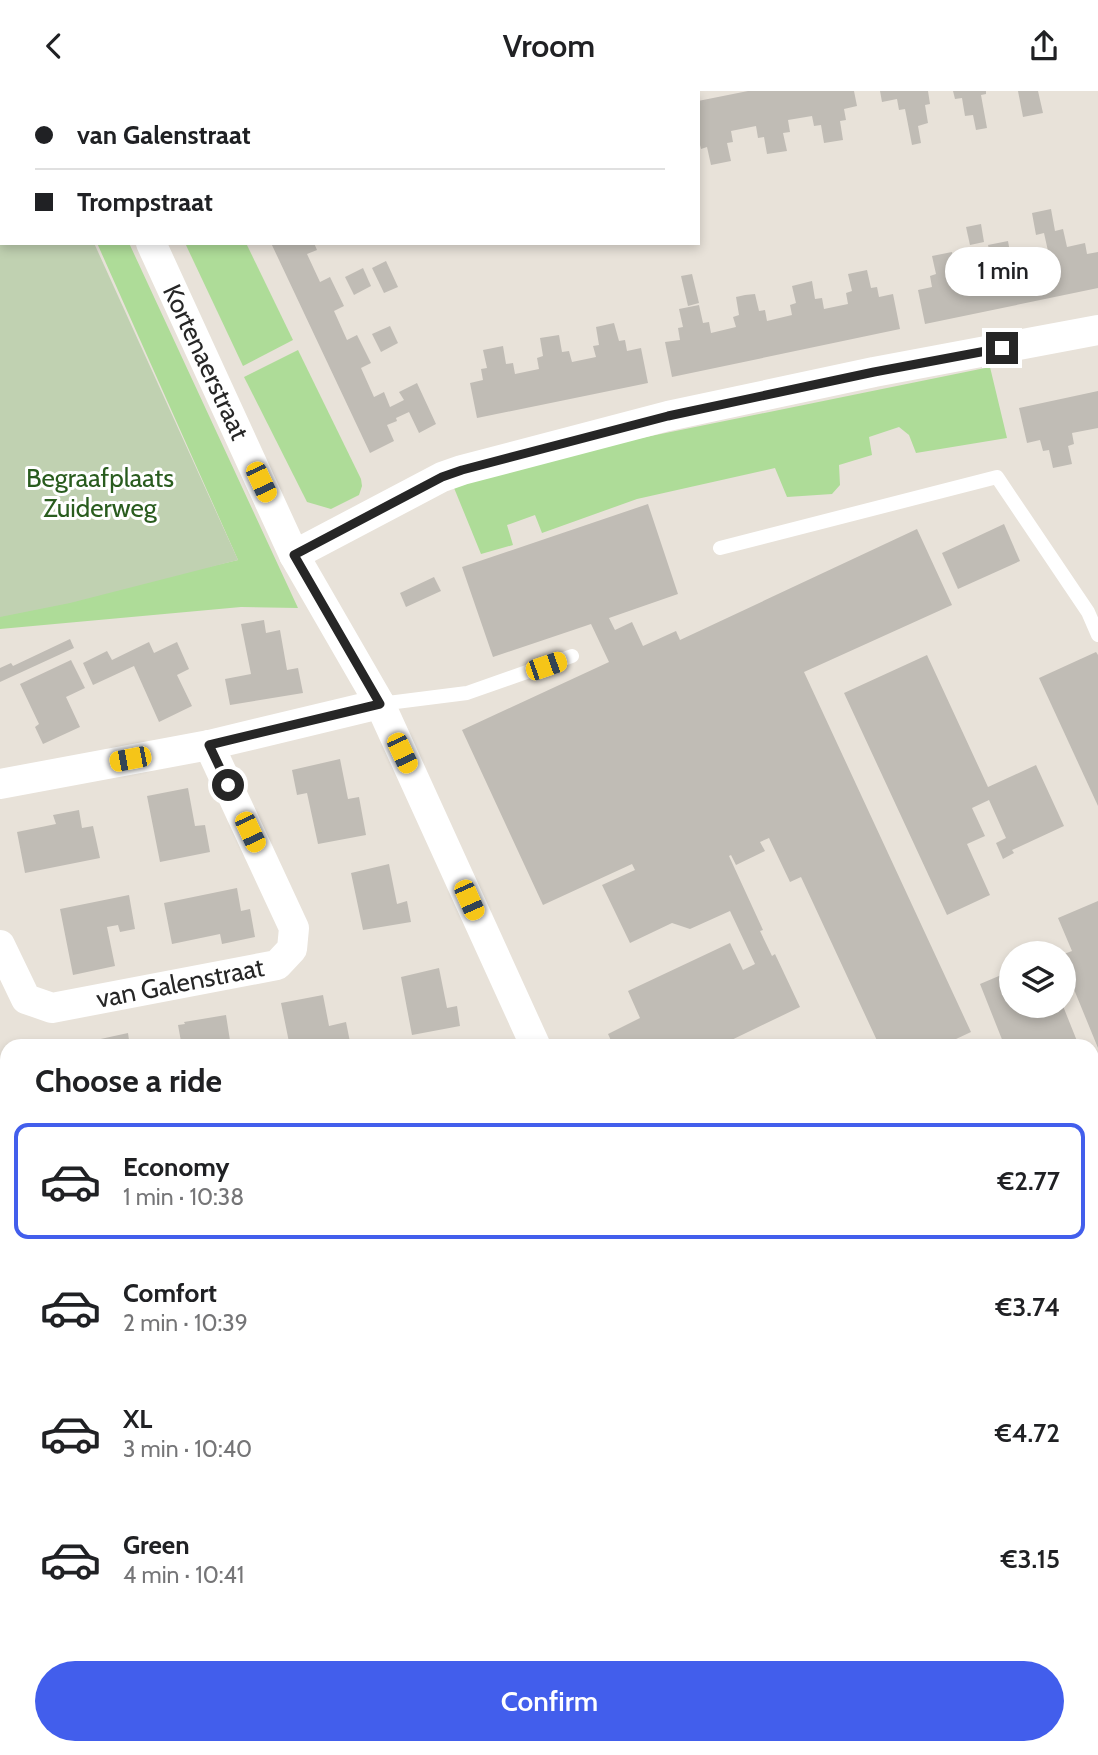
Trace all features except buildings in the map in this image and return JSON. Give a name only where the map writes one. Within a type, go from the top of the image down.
[{"type":"street","name":"Kortenaerstraat","points":[[152,245],[294,555],[380,704],[532,1039]]},
{"type":"street","points":[[294,555],[442,477],[462,470],[681,413],[874,372],[1098,331]]},
{"type":"street","points":[[0,784],[209,745],[380,704]]},
{"type":"street","name":"van Galenstraat","points":[[0,945],[26,999],[52,1008],[277,965],[292,949],[294,928],[209,745]]},
{"type":"lane","points":[[720,548],[998,477],[1088,612],[1098,635]]},
{"type":"lane","points":[[380,704],[467,693],[572,656]]},
{"type":"green space","name":"Begraafplaats Zuiderweg","points":[[0,245],[95,245],[238,560],[70,603],[0,617]]},
{"type":"green space","points":[[98,245],[130,245],[298,608],[241,607],[0,629],[0,615],[238,560]]},
{"type":"green space","points":[[186,245],[247,245],[293,340],[243,366]]},
{"type":"green space","points":[[298,350],[361,479],[359,495],[331,509],[307,502],[244,377]]},
{"type":"green space","points":[[990,367],[1007,438],[916,453],[909,435],[899,427],[869,437],[872,455],[839,465],[840,485],[832,494],[787,497],[775,468],[637,499],[542,533],[535,515],[507,525],[513,545],[481,554],[452,483],[587,449]]},
{"type":"route","points":[[228,785],[209,745],[380,704],[294,555],[442,477],[462,470],[668,416],[1002,348]]}]
